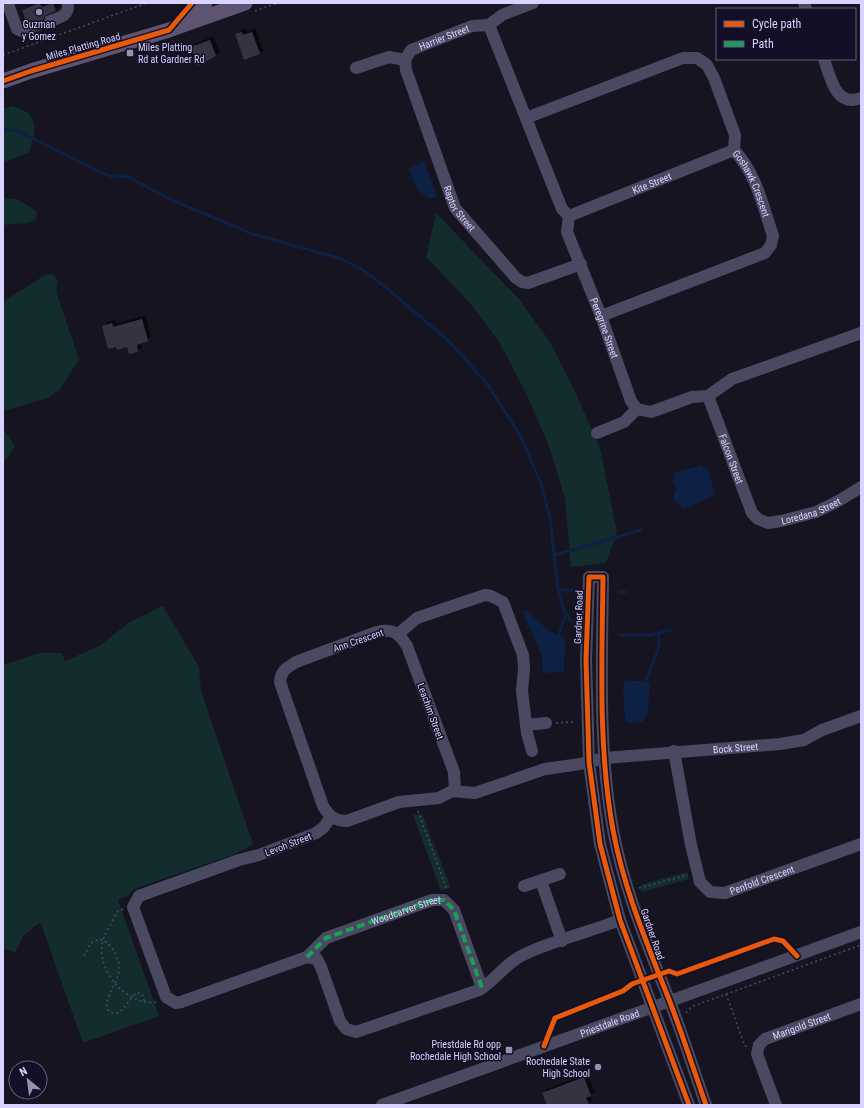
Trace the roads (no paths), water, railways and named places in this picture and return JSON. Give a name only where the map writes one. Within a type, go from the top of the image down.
[{"type":"main road","points":[[169,30],[205,3]]},
{"type":"main road","name":"Miles Platting Road","points":[[3,81],[169,30],[245,3]]},
{"type":"street","points":[[9,3],[17,29],[21,31],[29,28]]},
{"type":"street","points":[[50,21],[75,11],[77,8],[72,3]]},
{"type":"street","name":"Harrier Street","points":[[405,60],[411,50],[472,26],[489,24],[502,15],[534,3]]},
{"type":"street","points":[[489,24],[562,209],[569,216]]},
{"type":"street","points":[[356,68],[385,58],[405,60]]},
{"type":"street","name":"Goshawk Crescent","points":[[526,118],[683,58],[697,58],[707,65],[714,78],[735,135],[734,150],[745,161],[753,177],[773,236],[771,245],[765,253],[601,316]]},
{"type":"street","name":"Raptor Street","points":[[405,60],[406,70],[455,208],[516,278],[522,282],[528,283],[581,264]]},
{"type":"street","points":[[824,60],[834,89],[839,95],[848,100],[861,98]]},
{"type":"street","name":"Kite Street","points":[[569,216],[734,150]]},
{"type":"street","name":"Peregrine Street","points":[[569,216],[567,232],[601,316],[631,401],[638,409]]},
{"type":"street","points":[[597,433],[624,422],[638,409],[652,412],[692,397],[708,396],[732,379],[861,333]]},
{"type":"street","name":"Falcon Street","points":[[708,396],[752,513],[758,519]]},
{"type":"street","name":"Loredana Street","points":[[758,519],[768,523],[806,516],[840,500],[861,487]]},
{"type":"street","name":"Gardner Road","points":[[689,1105],[620,920],[600,844],[589,762],[586,660],[589,577],[603,577],[601,701],[605,758],[613,829],[621,865],[655,968],[670,1002],[706,1105]]},
{"type":"street","name":"Ann Crescent","points":[[331,817],[323,806],[280,682],[280,675],[284,669],[296,662],[378,632],[390,630],[398,634],[417,618],[485,595],[498,598],[506,607],[523,655],[524,669],[522,691],[526,725],[532,751]]},
{"type":"street","name":"Leachim Street","points":[[398,634],[406,646],[451,765],[455,791]]},
{"type":"street","name":"Bock Street","points":[[605,758],[674,751],[780,744],[804,740],[822,730],[861,716]]},
{"type":"street","points":[[526,725],[546,723]]},
{"type":"street","name":"Penfold Crescent","points":[[674,751],[684,812],[699,877],[705,888],[710,892],[725,893],[861,844]]},
{"type":"street","points":[[331,817],[341,821],[347,821],[399,802],[439,798],[455,791],[475,793],[545,769],[605,758]]},
{"type":"street","name":"Levoh Street","points":[[166,997],[133,907],[140,896],[239,860],[259,855],[316,833],[323,828],[331,817]]},
{"type":"street","points":[[524,886],[560,874]]},
{"type":"street","points":[[541,881],[562,941]]},
{"type":"street","name":"Woodcarver Street","points":[[166,997],[176,1003],[181,1002],[307,957],[326,938],[432,900],[444,900],[454,910],[482,988]]},
{"type":"street","points":[[307,957],[317,959],[322,967],[340,1021],[346,1029],[356,1032],[482,988],[489,984],[507,965],[524,954],[620,920]]},
{"type":"street","name":"Priestdale Road","points":[[382,1105],[861,932]]},
{"type":"street","name":"Marigold Street","points":[[776,1105],[757,1054],[759,1045],[765,1039],[861,1004]]},
{"type":"water","points":[[422,162],[425,164],[436,193],[436,197],[429,199],[417,189],[409,170],[409,168]]},
{"type":"water","points":[[702,465],[704,469],[708,468],[715,495],[684,509],[677,504],[673,497],[677,488],[672,482],[674,479],[673,473]]},
{"type":"water","points":[[526,610],[548,630],[565,638],[564,672],[543,673],[542,657],[523,612]]},
{"type":"water","points":[[626,681],[646,681],[650,683],[648,712],[642,722],[628,723],[625,720],[623,686]]},
{"type":"waterway","points":[[3,129],[17,131],[109,176],[126,176],[174,201],[250,233],[342,259],[363,270],[388,289],[451,343],[488,385],[520,435],[540,481],[550,517],[558,590],[564,611],[571,621]]},
{"type":"waterway","points":[[555,555],[641,530]]},
{"type":"waterway","points":[[558,590],[573,590]]},
{"type":"waterway","points":[[620,592],[626,592]]},
{"type":"waterway","points":[[558,636],[566,615]]},
{"type":"waterway","points":[[621,635],[650,635],[672,630]]},
{"type":"waterway","points":[[646,681],[660,644],[658,634]]},
{"type":"tunnel","points":[[29,28],[50,21]]},
{"type":"place","name":"Guzman y Gomez","points":[[39,12]]},
{"type":"place","name":"Miles Platting Rd at Gardner Rd","points":[[130,53]]},
{"type":"place","name":"Priestdale Rd opp Rochedale High School","points":[[509,1050]]},
{"type":"place","name":"Rochedale State High School","points":[[598,1067]]}]
